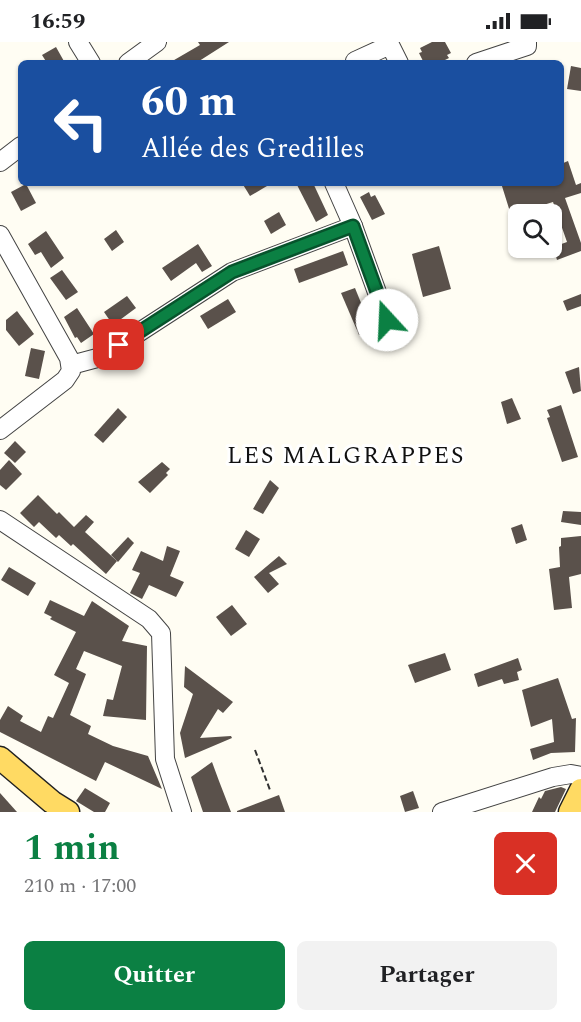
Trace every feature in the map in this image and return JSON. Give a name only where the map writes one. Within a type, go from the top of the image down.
[{"type":"main road","points":[[0,758],[52,802],[68,812]]},
{"type":"main road","points":[[570,812],[581,790]]},
{"type":"street","points":[[78,42],[89,60]]},
{"type":"street","points":[[132,60],[158,42]]},
{"type":"street","points":[[485,60],[527,46],[527,42]]},
{"type":"street","points":[[357,60],[390,45],[398,60]]},
{"type":"street","points":[[0,162],[18,148]]},
{"type":"street","points":[[335,186],[353,226],[387,320]]},
{"type":"street","points":[[70,365],[101,357],[232,272],[353,226]]},
{"type":"street","points":[[0,235],[70,365],[71,371],[65,380],[0,430]]},
{"type":"street","points":[[0,520],[149,619],[161,633],[165,759],[182,812]]},
{"type":"street","points":[[442,812],[491,794],[553,777],[571,774],[581,776]]},
{"type":"path","points":[[255,750],[270,790]]},
{"type":"building","points":[[198,42],[229,42],[201,60],[174,60],[200,45]]},
{"type":"building","points":[[432,42],[445,42],[451,53],[445,60],[422,60],[419,53],[422,52],[420,48]]},
{"type":"building","points":[[56,47],[63,60],[45,60],[42,55]]},
{"type":"building","points":[[571,66],[581,68],[581,91],[567,89]]},
{"type":"building","points":[[568,161],[576,185],[581,183],[581,193],[565,198],[581,243],[581,251],[557,260],[556,258],[562,258],[562,244],[567,242],[562,228],[562,204],[554,204],[553,202],[508,205],[502,186],[564,186],[564,163]]},
{"type":"building","points":[[27,186],[36,203],[21,211],[11,192]]},
{"type":"building","points":[[244,186],[267,186],[250,196]]},
{"type":"building","points":[[298,186],[314,186],[328,215],[316,222]]},
{"type":"building","points":[[369,192],[371,197],[375,195],[385,214],[372,220],[360,197]]},
{"type":"building","points":[[279,212],[286,225],[271,234],[264,221]]},
{"type":"building","points":[[116,230],[124,242],[112,251],[104,239]]},
{"type":"building","points":[[46,231],[64,258],[51,268],[41,252],[35,255],[28,244]]},
{"type":"building","points":[[198,244],[212,266],[202,272],[196,263],[171,281],[162,268]]},
{"type":"building","points":[[439,246],[451,289],[423,297],[412,254]]},
{"type":"building","points":[[343,251],[348,265],[299,283],[294,269]]},
{"type":"building","points":[[62,270],[78,292],[66,300],[50,278]]},
{"type":"building","points":[[355,288],[372,330],[359,335],[341,293]]},
{"type":"building","points":[[581,294],[581,306],[567,311],[563,301]]},
{"type":"building","points":[[127,296],[136,308],[113,325],[104,312]]},
{"type":"building","points":[[228,299],[236,312],[208,329],[200,316]]},
{"type":"building","points":[[77,308],[94,334],[81,343],[77,337],[75,338],[64,317]]},
{"type":"building","points":[[17,311],[34,334],[19,346],[6,330],[6,320]]},
{"type":"building","points":[[31,348],[45,351],[39,379],[25,376]]},
{"type":"building","points":[[579,367],[581,391],[573,394],[565,372]]},
{"type":"building","points":[[512,398],[521,419],[507,424],[501,402]]},
{"type":"building","points":[[561,405],[578,457],[562,462],[547,418],[550,417],[547,410]]},
{"type":"building","points":[[118,408],[127,417],[103,443],[94,435]]},
{"type":"building","points":[[15,441],[26,452],[15,463],[4,453]]},
{"type":"building","points":[[9,460],[22,474],[6,490],[0,485],[0,470]]},
{"type":"building","points":[[162,462],[170,469],[166,473],[168,475],[150,493],[138,482]]},
{"type":"building","points":[[270,480],[279,488],[263,514],[253,509]]},
{"type":"building","points":[[38,495],[74,527],[86,515],[94,522],[85,532],[117,561],[106,574],[73,544],[71,546],[59,535],[56,538],[39,522],[34,527],[20,513]]},
{"type":"building","points":[[563,511],[581,512],[581,525],[561,522]]},
{"type":"building","points":[[522,524],[527,540],[516,544],[511,528]]},
{"type":"building","points":[[246,530],[260,539],[249,557],[235,549]]},
{"type":"building","points":[[581,536],[581,574],[569,577],[572,608],[554,610],[549,569],[560,567],[561,538]]},
{"type":"building","points":[[128,537],[134,543],[118,562],[111,555]]},
{"type":"building","points":[[167,546],[180,551],[170,576],[184,582],[176,597],[149,585],[142,599],[130,593],[140,573],[132,570],[141,551],[163,561]]},
{"type":"building","points":[[279,556],[287,564],[269,573],[279,584],[268,593],[254,577]]},
{"type":"building","points":[[9,567],[36,583],[28,596],[1,580]]},
{"type":"building","points":[[50,600],[84,616],[92,601],[129,626],[122,641],[147,646],[146,720],[103,716],[107,699],[113,700],[122,666],[84,651],[76,669],[86,674],[70,715],[91,726],[88,734],[113,746],[148,756],[162,789],[105,762],[96,781],[0,732],[0,720],[8,706],[23,716],[20,721],[41,732],[48,716],[53,718],[69,683],[54,675],[76,632],[50,619],[52,617],[44,613]]},
{"type":"building","points":[[232,605],[247,624],[231,636],[216,617]]},
{"type":"building","points":[[445,653],[451,670],[415,683],[408,665]]},
{"type":"building","points":[[518,658],[522,670],[517,672],[519,680],[504,684],[502,679],[478,687],[474,674]]},
{"type":"building","points":[[185,666],[233,702],[223,713],[218,709],[200,738],[231,736],[232,738],[185,758],[180,733],[193,694],[184,687]]},
{"type":"building","points":[[558,678],[572,719],[576,718],[575,752],[551,753],[533,760],[530,749],[554,742],[552,719],[531,727],[522,690]]},
{"type":"building","points":[[212,762],[231,812],[203,812],[191,777]]},
{"type":"building","points":[[561,787],[566,789],[555,812],[532,812],[539,797],[541,799],[545,791]]},
{"type":"building","points":[[85,788],[110,803],[105,812],[94,812],[76,801]]},
{"type":"building","points":[[413,791],[419,808],[405,812],[400,796]]},
{"type":"building","points":[[0,793],[17,812],[0,812]]},
{"type":"building","points":[[279,795],[285,812],[237,812],[237,811]]},
{"type":"district","name":"LES MALGRAPPES","points":[[346,455]]},
{"type":"route","points":[[119,345],[232,272],[353,226],[387,320]]}]
